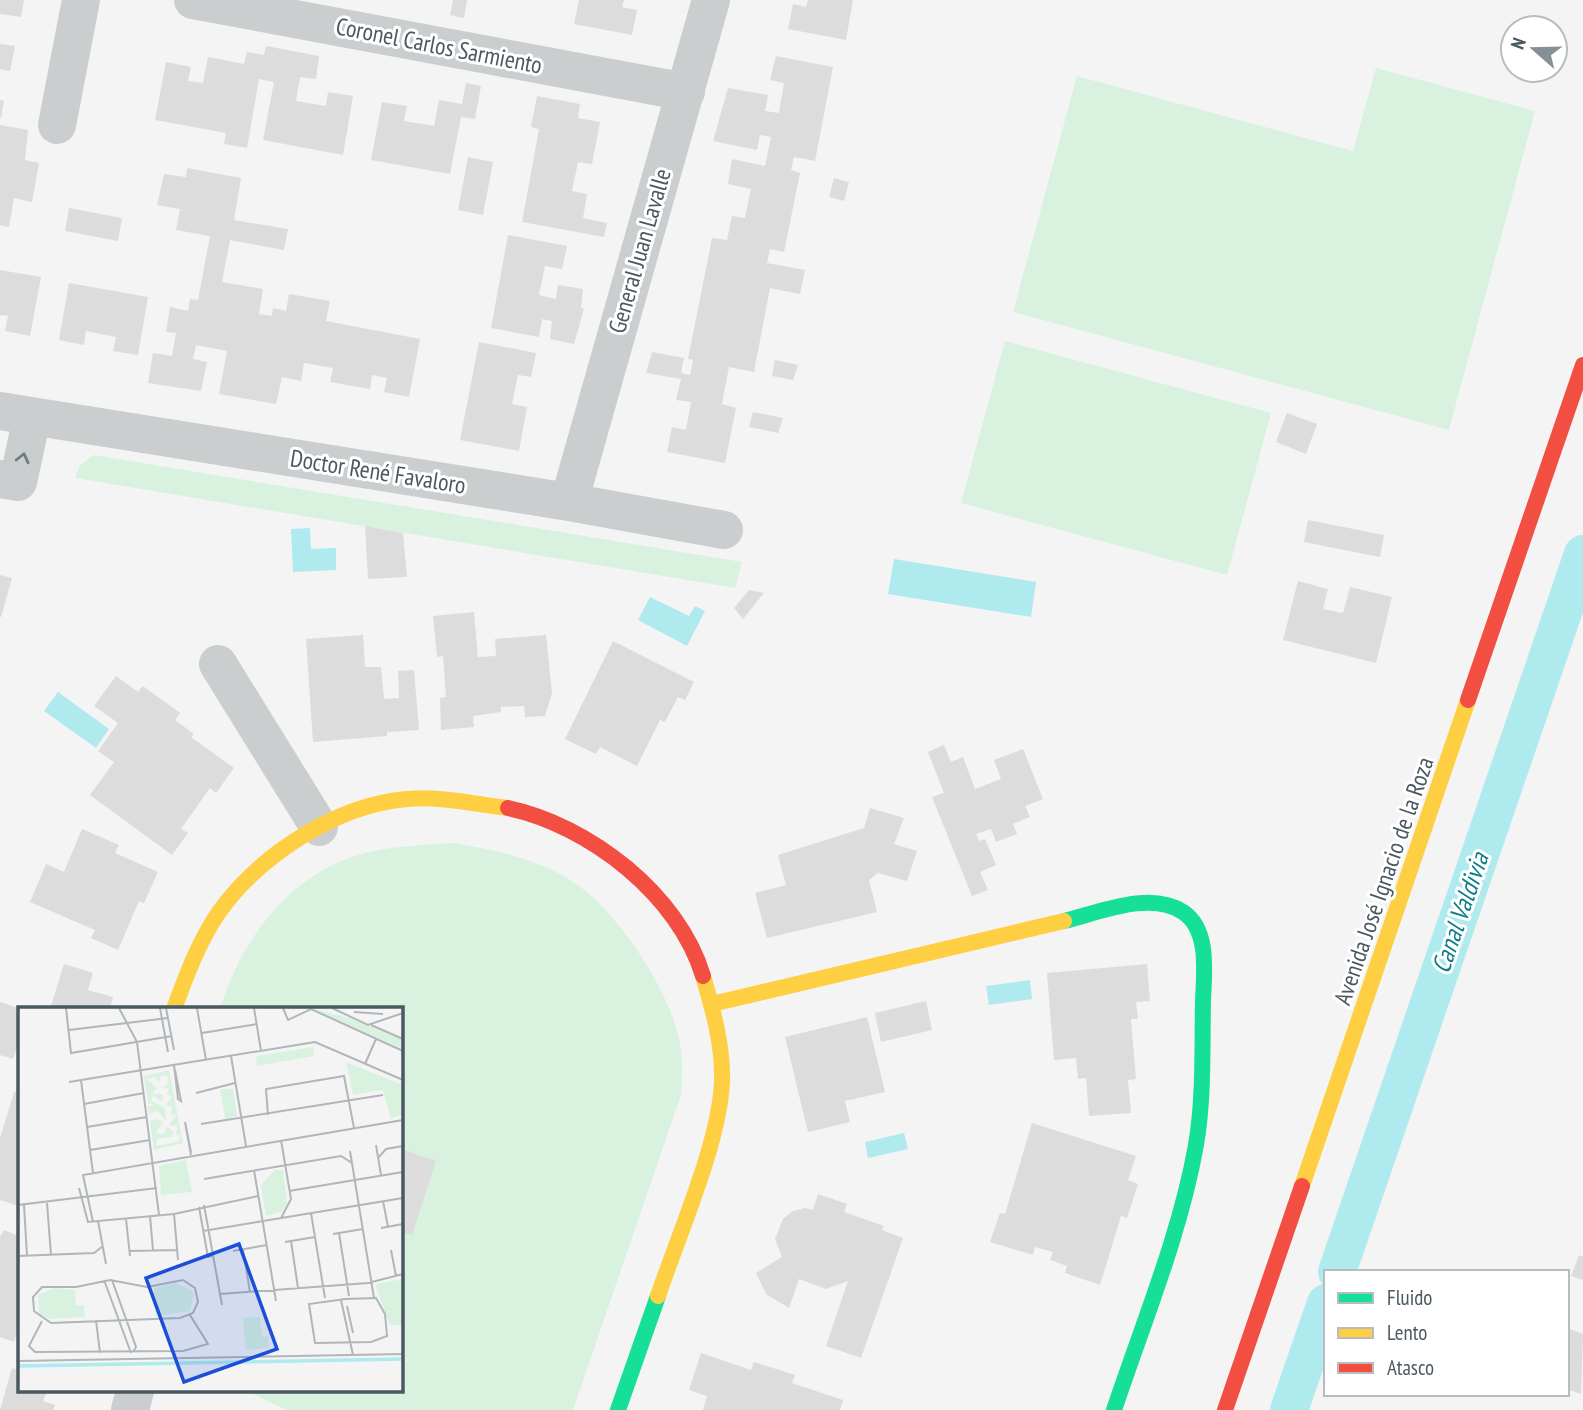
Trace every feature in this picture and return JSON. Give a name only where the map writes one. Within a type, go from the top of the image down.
[{"type":"street","points":[[57,125],[81,0]]},
{"type":"street","name":"Coronel Carlos Sarmiento","points":[[192,0],[685,92]]},
{"type":"street","name":"General Juan Lavalle","points":[[569,502],[711,0]]},
{"type":"street","name":"Avenida José Ignacio de la Roza","points":[[1225,1410],[1583,365]]},
{"type":"street","name":"Doctor René Favaloro","points":[[0,479],[18,482],[16,414],[569,502],[724,530]]},
{"type":"street","points":[[218,664],[319,827]]},
{"type":"street","points":[[175,1007],[210,926],[242,886],[281,853],[319,827],[368,807],[408,799],[491,803],[538,814],[579,831],[628,867],[664,905],[694,956],[712,1004],[720,1040],[722,1079],[716,1121],[618,1410]]},
{"type":"street","points":[[712,1004],[1146,902],[1166,902],[1185,910],[1197,928],[1203,951],[1203,1073],[1197,1138],[1159,1278],[1114,1410]]},
{"type":"street","points":[[130,1410],[135,1392]]},
{"type":"green space","points":[[1376,68],[1535,111],[1449,430],[1013,312],[1077,76],[1353,151]]},
{"type":"green space","points":[[1005,341],[1271,413],[1227,575],[961,503]]},
{"type":"green space","points":[[94,455],[742,562],[735,588],[75,478],[80,465]]},
{"type":"green space","points":[[453,843],[502,853],[550,869],[579,886],[609,914],[638,952],[662,993],[679,1039],[681,1095],[573,1410],[286,1410],[249,1392],[402,1392],[402,1007],[221,1007],[229,984],[253,938],[286,898],[328,867],[364,853]]},
{"type":"water","points":[[310,528],[311,549],[336,548],[336,570],[293,572],[291,529]]},
{"type":"water","points":[[894,559],[1036,582],[1031,617],[888,594]]},
{"type":"water","points":[[650,597],[689,616],[695,606],[705,611],[687,646],[638,620]]},
{"type":"water","points":[[58,692],[109,729],[96,748],[44,711]]},
{"type":"water","points":[[1030,980],[1032,999],[989,1005],[986,986]]},
{"type":"water","points":[[904,1133],[908,1149],[868,1158],[865,1142]]},
{"type":"building","points":[[0,0],[24,0],[21,17],[0,14]]},
{"type":"building","points":[[453,0],[467,0],[464,18],[450,15]]},
{"type":"building","points":[[579,0],[624,0],[622,7],[637,10],[632,35],[574,24]]},
{"type":"building","points":[[808,0],[853,0],[846,40],[788,29],[793,4],[806,7]]},
{"type":"building","points":[[0,44],[15,46],[10,71],[0,69]]},
{"type":"building","points":[[266,46],[319,56],[316,79],[300,77],[296,101],[326,106],[328,92],[353,96],[343,155],[263,140],[274,82],[259,79],[247,148],[224,144],[226,133],[155,120],[166,62],[191,67],[188,81],[203,83],[208,57],[244,64],[247,52],[264,55]]},
{"type":"building","points":[[776,56],[833,67],[815,161],[794,157],[791,170],[800,173],[784,252],[770,249],[767,263],[805,270],[800,294],[770,288],[754,372],[729,367],[722,404],[736,408],[725,463],[667,452],[672,427],[686,430],[691,402],[676,400],[681,379],[646,373],[652,352],[684,358],[681,373],[690,375],[693,360],[688,359],[712,238],[727,240],[732,216],[745,218],[751,189],[728,184],[732,159],[765,166],[771,137],[760,135],[757,150],[713,141],[728,88],[768,95],[765,111],[779,113],[784,83],[770,80]]},
{"type":"building","points":[[466,83],[481,86],[475,119],[461,117],[450,174],[371,160],[382,102],[407,106],[404,121],[434,126],[439,100],[462,104]]},
{"type":"building","points":[[537,96],[580,104],[578,118],[600,122],[592,164],[578,162],[572,191],[587,194],[583,218],[607,223],[604,237],[522,222],[539,129],[531,127]]},
{"type":"building","points":[[0,100],[4,101],[1,118],[0,118]]},
{"type":"building","points":[[0,125],[28,130],[25,160],[39,163],[32,202],[14,198],[9,227],[0,225]]},
{"type":"building","points":[[468,157],[493,162],[483,215],[458,210]]},
{"type":"building","points":[[187,168],[241,178],[234,220],[288,229],[284,250],[230,240],[222,282],[263,289],[259,314],[272,316],[273,308],[286,311],[289,294],[330,301],[326,321],[420,339],[409,397],[384,392],[387,378],[372,375],[370,389],[330,382],[333,368],[304,363],[301,381],[282,377],[276,404],[219,394],[227,351],[196,345],[193,359],[207,362],[201,391],[148,383],[153,353],[172,356],[176,333],[166,332],[170,307],[188,311],[190,299],[198,300],[210,236],[176,230],[180,209],[157,205],[164,174],[186,177]]},
{"type":"building","points":[[834,178],[849,182],[844,201],[829,197]]},
{"type":"building","points":[[69,208],[122,218],[118,241],[65,231]]},
{"type":"building","points":[[508,235],[567,246],[562,269],[545,266],[539,295],[556,299],[558,285],[583,289],[581,308],[584,308],[574,344],[550,339],[552,321],[542,319],[539,337],[491,328]]},
{"type":"building","points":[[0,270],[41,277],[30,336],[5,331],[8,316],[0,315]]},
{"type":"building","points":[[69,283],[148,297],[138,355],[113,351],[116,337],[86,331],[84,345],[59,340]]},
{"type":"building","points":[[479,342],[536,353],[531,377],[518,375],[512,404],[527,407],[519,451],[460,440]]},
{"type":"building","points":[[775,360],[798,365],[793,380],[772,376]]},
{"type":"building","points":[[753,412],[783,418],[778,433],[749,427]]},
{"type":"building","points":[[1287,413],[1317,424],[1306,454],[1276,442]]},
{"type":"building","points":[[1308,520],[1384,535],[1380,557],[1304,542]]},
{"type":"building","points":[[365,526],[403,533],[407,577],[368,579]]},
{"type":"building","points":[[0,575],[12,578],[1,617],[0,617]]},
{"type":"building","points":[[1298,581],[1328,589],[1323,609],[1343,613],[1350,587],[1392,597],[1376,663],[1283,640]]},
{"type":"building","points":[[749,590],[764,593],[743,619],[734,608]]},
{"type":"building","points":[[474,612],[478,657],[496,656],[495,639],[546,635],[552,693],[545,716],[525,717],[524,706],[501,707],[501,712],[473,716],[474,727],[441,730],[440,698],[446,697],[443,656],[437,657],[433,616]]},
{"type":"building","points":[[363,635],[365,667],[381,667],[384,699],[399,698],[398,671],[414,670],[419,730],[387,732],[387,736],[313,742],[306,639]]},
{"type":"building","points":[[613,641],[694,682],[685,700],[678,697],[665,722],[660,720],[637,766],[600,747],[596,754],[565,739]]},
{"type":"building","points":[[116,676],[138,692],[143,686],[180,713],[175,720],[194,734],[191,737],[234,768],[216,793],[210,788],[181,829],[188,833],[172,855],[90,795],[114,762],[98,751],[118,723],[94,706]]},
{"type":"building","points":[[944,745],[951,762],[963,757],[975,789],[1001,779],[994,760],[1023,749],[1043,799],[1025,806],[1030,817],[1013,824],[1017,834],[996,842],[991,829],[976,834],[979,841],[985,839],[996,865],[980,872],[988,890],[972,896],[932,797],[944,793],[928,752]]},
{"type":"building","points":[[870,808],[904,818],[894,844],[917,851],[907,881],[878,873],[869,880],[877,912],[767,938],[755,893],[786,885],[778,855],[864,828]]},
{"type":"building","points":[[82,829],[119,845],[115,853],[158,872],[144,903],[139,901],[118,950],[91,938],[95,930],[30,902],[46,864],[64,872]]},
{"type":"building","points":[[64,964],[93,973],[88,990],[113,997],[110,1007],[51,1007]]},
{"type":"building","points":[[1147,964],[1150,1001],[1136,1002],[1138,1019],[1131,1019],[1136,1079],[1128,1080],[1131,1113],[1089,1116],[1086,1078],[1078,1079],[1076,1058],[1054,1060],[1047,973]]},
{"type":"building","points":[[926,1001],[932,1030],[881,1042],[875,1013]]},
{"type":"building","points":[[0,1002],[18,1008],[18,1045],[13,1059],[0,1055]]},
{"type":"building","points":[[867,1017],[885,1092],[845,1101],[850,1122],[808,1132],[785,1037]]},
{"type":"building","points":[[14,1092],[18,1093],[18,1206],[0,1200],[0,1138]]},
{"type":"building","points":[[1032,1123],[1136,1156],[1128,1180],[1138,1184],[1127,1218],[1121,1216],[1100,1285],[1065,1273],[1067,1266],[1050,1260],[1053,1252],[1035,1247],[1033,1255],[990,1242],[1000,1213],[1005,1214]]},
{"type":"building","points":[[402,1149],[436,1161],[412,1235],[402,1232]]},
{"type":"building","points":[[818,1194],[847,1204],[844,1212],[884,1226],[882,1230],[903,1238],[861,1358],[826,1346],[848,1281],[826,1289],[799,1279],[789,1308],[766,1294],[756,1273],[782,1257],[775,1239],[783,1219],[793,1211],[805,1208],[813,1210]]},
{"type":"building","points":[[4,1230],[18,1236],[18,1330],[14,1342],[0,1337],[0,1237]]},
{"type":"building","points":[[1579,1255],[1583,1257],[1583,1280],[1571,1276]]},
{"type":"building","points":[[1569,1329],[1583,1334],[1581,1394],[1569,1390]]},
{"type":"building","points":[[701,1353],[751,1370],[754,1362],[795,1375],[792,1383],[843,1400],[840,1410],[703,1410],[707,1396],[689,1390]]},
{"type":"building","points":[[12,1368],[18,1370],[18,1392],[47,1392],[43,1401],[55,1405],[53,1410],[0,1410]]},
{"type":"waterway","name":"Canal Valdivia","points":[[1338,1270],[1583,554]]},
{"type":"waterway","name":"Canal Valdivia","points":[[1289,1410],[1324,1309]]},
{"type":"traffic: fast","points":[[1064,921],[1124,905],[1155,903],[1170,906],[1192,920],[1198,930],[1204,953],[1201,1091],[1196,1145],[1171,1245],[1114,1410]]},
{"type":"traffic: fast","points":[[618,1410],[658,1296]]},
{"type":"traffic: slow","points":[[1302,1186],[1468,700]]},
{"type":"traffic: slow","points":[[175,1007],[199,947],[219,912],[256,871],[302,836],[353,811],[407,799],[445,799],[508,808]]},
{"type":"traffic: slow","points":[[712,1004],[1064,921]]},
{"type":"traffic: slow","points":[[658,1296],[697,1189],[719,1105],[721,1054],[703,976]]},
{"type":"traffic: jam","points":[[1468,700],[1583,365]]},
{"type":"traffic: jam","points":[[508,808],[569,830],[599,847],[627,868],[674,918],[691,946],[703,976]]},
{"type":"traffic: jam","points":[[1225,1410],[1302,1186]]}]
